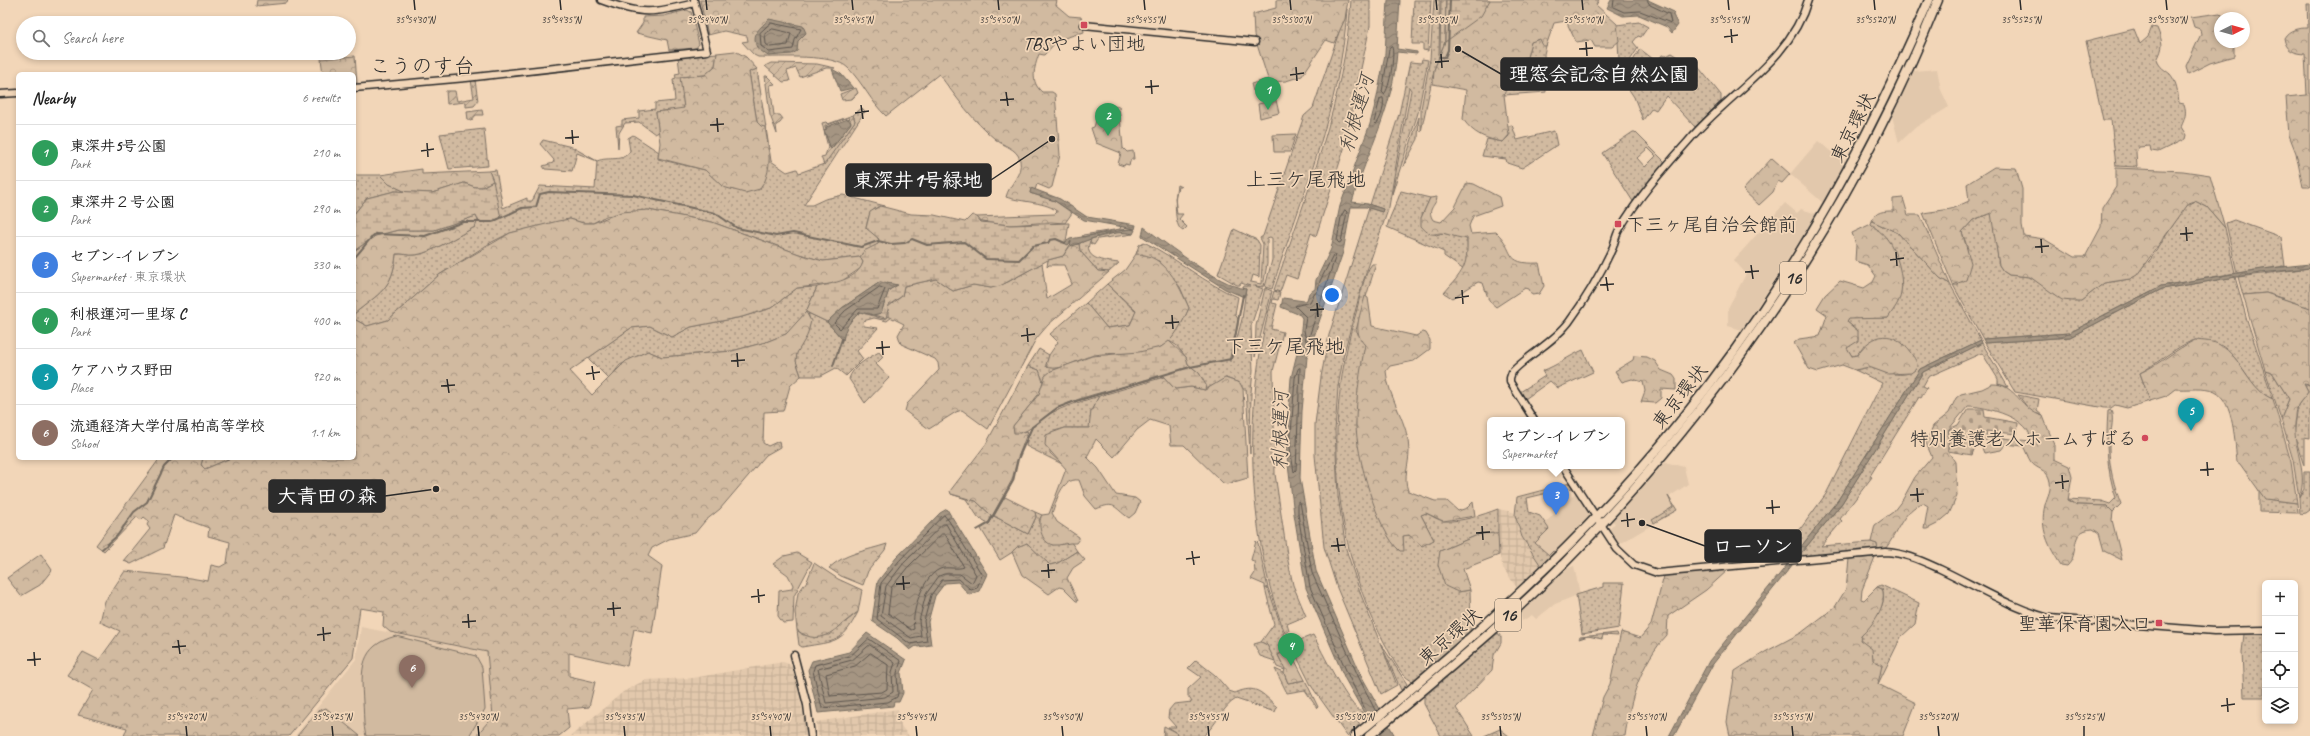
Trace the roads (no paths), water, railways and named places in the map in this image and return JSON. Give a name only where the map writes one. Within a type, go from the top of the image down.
[{"type":"highway","name":"東京環状","points":[[1369,736],[1512,601],[1596,517],[1678,425],[1733,353],[1771,298],[1813,232],[1852,164],[1900,69],[1929,0]]},
{"type":"highway","name":"東京環状","points":[[1355,736],[1409,697],[1533,593],[1601,525],[1650,470],[1708,399],[1784,293],[1859,168],[1908,68],[1938,0]]},
{"type":"street","points":[[356,88],[466,78],[707,50],[694,2],[662,11],[643,12],[630,11],[601,0]]},
{"type":"street","points":[[1532,417],[1510,382],[1512,372],[1561,332],[1587,296],[1613,247],[1618,232],[1632,210],[1695,133],[1727,100],[1770,62],[1796,27],[1808,0]]},
{"type":"street","points":[[1084,25],[1255,42]]},
{"type":"street","points":[[0,94],[16,93]]},
{"type":"street","points":[[1565,469],[1622,556],[1634,565],[1650,572],[1701,570],[1899,553],[1943,571],[2021,609],[2050,618],[2214,631],[2262,630]]},
{"type":"street","points":[[794,655],[807,705],[811,736]]},
{"type":"water","points":[[1388,0],[1400,0],[1397,49],[1417,52],[1417,54],[1397,52],[1391,92],[1352,202],[1368,204],[1383,209],[1382,212],[1366,207],[1351,207],[1343,252],[1307,357],[1302,411],[1300,478],[1316,571],[1362,677],[1395,736],[1377,736],[1345,679],[1306,588],[1294,514],[1286,448],[1291,378],[1300,341],[1302,318],[1300,315],[1281,307],[1283,298],[1304,301],[1307,300],[1309,293],[1315,289],[1316,280],[1331,249],[1340,206],[1370,124],[1377,97],[1385,54]]},
{"type":"water","points":[[1611,0],[1648,0],[1674,12],[1673,15],[1678,25],[1672,33],[1667,27],[1639,15],[1623,16],[1607,8]]},
{"type":"water","points":[[769,19],[803,26],[806,33],[798,41],[797,51],[792,54],[768,56],[757,48],[755,38],[757,31]]},
{"type":"water","points":[[832,69],[841,74],[853,88],[840,91]]},
{"type":"water","points":[[848,119],[851,123],[831,149],[824,130],[827,129],[826,127]]},
{"type":"water","points":[[1031,188],[1060,199],[1087,217],[1136,225],[1135,229],[1084,220],[1055,201],[1030,193]]},
{"type":"water","points":[[1144,227],[1207,272],[1234,286],[1246,289],[1244,297],[1225,289],[1142,236]]},
{"type":"water","points":[[1130,229],[1135,230],[1133,234],[1110,234],[1072,246],[1070,244],[1071,241],[1068,245],[1064,243],[1070,239]]},
{"type":"water","points":[[2310,264],[2310,268],[2261,273],[2162,289],[2070,337],[1985,343],[1983,339],[2069,333],[2161,286],[2262,269]]},
{"type":"water","points":[[880,282],[898,285],[889,290],[881,313],[873,315],[860,312],[856,315],[847,328],[843,340],[827,322],[842,308]]},
{"type":"water","points":[[1981,340],[1982,343],[1923,372],[1842,503],[1798,557],[1792,558],[1838,500],[1920,369]]},
{"type":"water","points":[[947,509],[951,516],[945,520],[952,517],[987,574],[979,591],[969,595],[958,582],[945,583],[935,596],[928,622],[931,645],[916,646],[910,650],[897,638],[872,621],[878,581],[896,558],[940,513]]},
{"type":"water","points":[[1793,564],[1713,664],[1674,736],[1669,736],[1709,661],[1787,565]]},
{"type":"water","points":[[867,633],[906,660],[901,673],[903,693],[899,702],[894,702],[893,706],[818,713],[808,670],[812,661],[849,652]]},
{"type":"waterway","points":[[1439,57],[1445,57],[1448,50],[1450,0]]},
{"type":"waterway","points":[[356,256],[375,234],[425,236],[463,222],[492,222],[522,208],[536,207],[540,194],[549,192],[633,195],[715,213],[737,228],[776,236],[793,233],[861,247],[878,241],[891,244],[905,243],[912,239],[927,245],[964,242],[986,259],[1019,260],[1033,246],[1048,243],[1050,240],[1056,239],[1065,243]]},
{"type":"waterway","points":[[977,530],[989,523],[1013,481],[1018,459],[1032,427],[1057,408],[1073,402],[1190,367],[1231,359],[1243,295]]},
{"type":"waterway","points":[[833,366],[842,339]]},
{"type":"waterway","points":[[102,549],[117,536],[134,512],[147,502],[164,467],[171,460]]},
{"type":"place","name":"TBSやよい団地","points":[[1084,25]]},
{"type":"place","name":"理窓会記念自然公園","points":[[1458,49]]},
{"type":"place","name":"東深井5号公園","points":[[1268,110]]},
{"type":"place","name":"東深井２号公園","points":[[1108,136]]},
{"type":"place","name":"東深井1号緑地","points":[[1052,139]]},
{"type":"place","name":"下三ヶ尾自治会館前","points":[[1618,224]]},
{"type":"place","name":"ケアハウス野田","points":[[2191,431]]},
{"type":"place","name":"特別養護老人ホームすばる","points":[[2145,438]]},
{"type":"place","name":"大青田の森","points":[[436,489]]},
{"type":"place","name":"セブン-イレブン","points":[[1556,515]]},
{"type":"place","name":"ローソン","points":[[1642,523]]},
{"type":"place","name":"聖華保育園入口","points":[[2159,623]]},
{"type":"place","name":"利根運河一里塚 C","points":[[1291,666]]},
{"type":"place","name":"流通経済大学付属柏高等学校","points":[[412,688]]},
{"type":"district","name":"こうのす台","points":[[422,66]]},
{"type":"district","name":"上三ケ尾飛地","points":[[1306,179]]},
{"type":"district","name":"下三ケ尾飛地","points":[[1285,346]]},
{"type":"water label","name":"利根運河","points":[[1356,113]]},
{"type":"water label","name":"利根運河","points":[[1280,430]]}]
